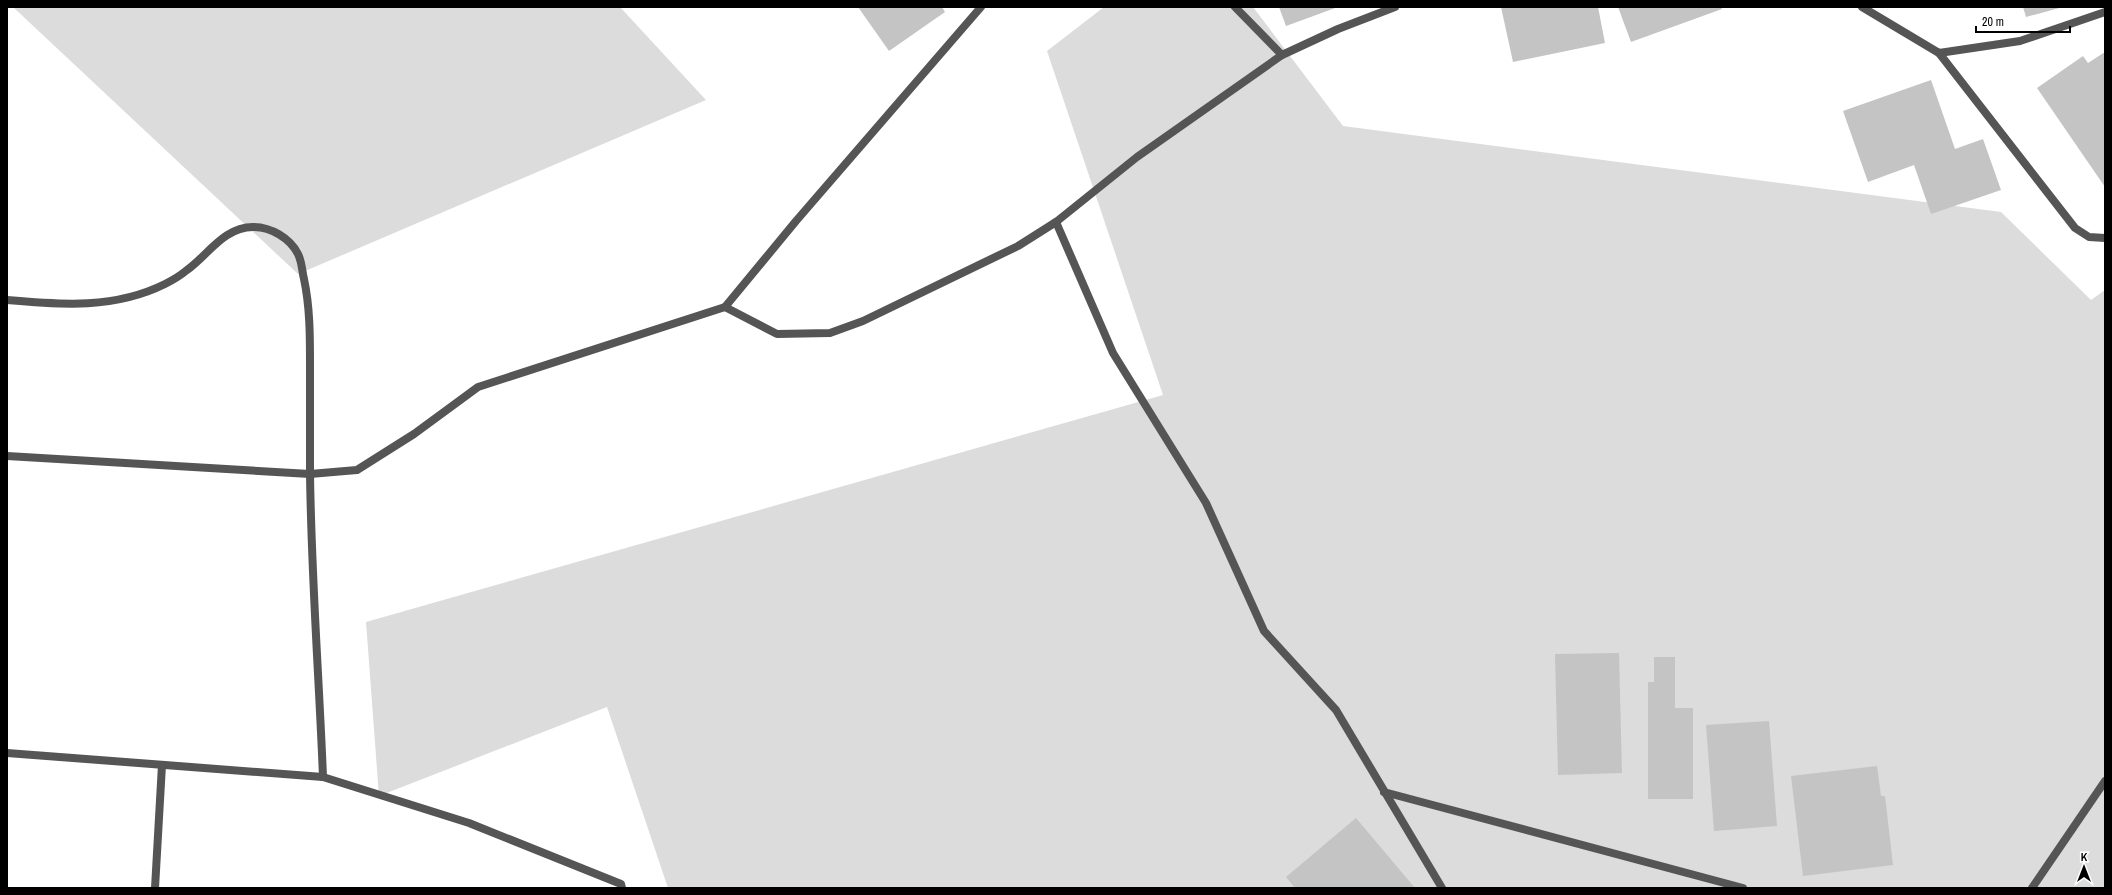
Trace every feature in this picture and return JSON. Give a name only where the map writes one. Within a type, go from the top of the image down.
[{"type":"street","points":[[7,456],[310,474],[357,470],[414,434],[478,387],[725,307],[796,220],[980,7]]},
{"type":"street","points":[[1235,7],[1282,55]]},
{"type":"street","points":[[725,307],[777,334],[830,333],[863,321],[1018,246],[1056,222],[1137,157],[1282,55],[1338,29],[1395,7]]},
{"type":"street","points":[[1862,7],[1939,53],[2075,228],[2089,237],[2105,238]]},
{"type":"street","points":[[1939,53],[2020,41],[2105,12]]},
{"type":"street","points":[[1056,222],[1113,353],[1206,503],[1264,631],[1336,710],[1442,888]]},
{"type":"street","points":[[7,300],[60,305],[88,305],[142,294],[166,283],[188,270],[224,236],[237,230],[252,227],[266,228],[279,234],[291,243],[299,255],[307,293],[310,332],[310,474],[323,777]]},
{"type":"street","points":[[7,753],[323,777],[469,823],[621,884],[622,888]]},
{"type":"street","points":[[155,888],[162,765]]},
{"type":"street","points":[[2032,888],[2105,781]]},
{"type":"street","points":[[1384,792],[1743,888]]},
{"type":"shaded area","points":[[13,7],[620,7],[706,100],[298,274]]},
{"type":"shaded area","points":[[1104,7],[1253,7],[1343,126],[2001,212],[2091,300],[2105,290],[2105,888],[668,888],[607,707],[379,796],[366,622],[1163,395],[1047,51]]},
{"type":"building","points":[[858,7],[942,7],[945,12],[889,51]]},
{"type":"building","points":[[1279,7],[1338,7],[1286,26]]},
{"type":"building","points":[[1501,7],[1598,7],[1605,43],[1513,62]]},
{"type":"building","points":[[1618,7],[1721,7],[1722,9],[1631,42]]},
{"type":"building","points":[[2023,7],[2063,7],[2026,17]]},
{"type":"building","points":[[2105,52],[2105,187],[2037,88],[2083,56],[2088,63]]},
{"type":"building","points":[[1931,80],[1955,149],[1983,139],[2001,190],[1931,214],[1914,165],[1868,182],[1843,111]]},
{"type":"building","points":[[1619,653],[1622,773],[1558,775],[1555,654]]},
{"type":"building","points":[[1654,657],[1675,657],[1675,708],[1693,708],[1693,799],[1648,799],[1648,682],[1654,682]]},
{"type":"building","points":[[1769,721],[1777,826],[1714,831],[1706,725]]},
{"type":"building","points":[[1877,766],[1881,796],[1885,796],[1893,865],[1803,876],[1791,776]]},
{"type":"building","points":[[1356,818],[1415,888],[1295,888],[1286,877]]}]
